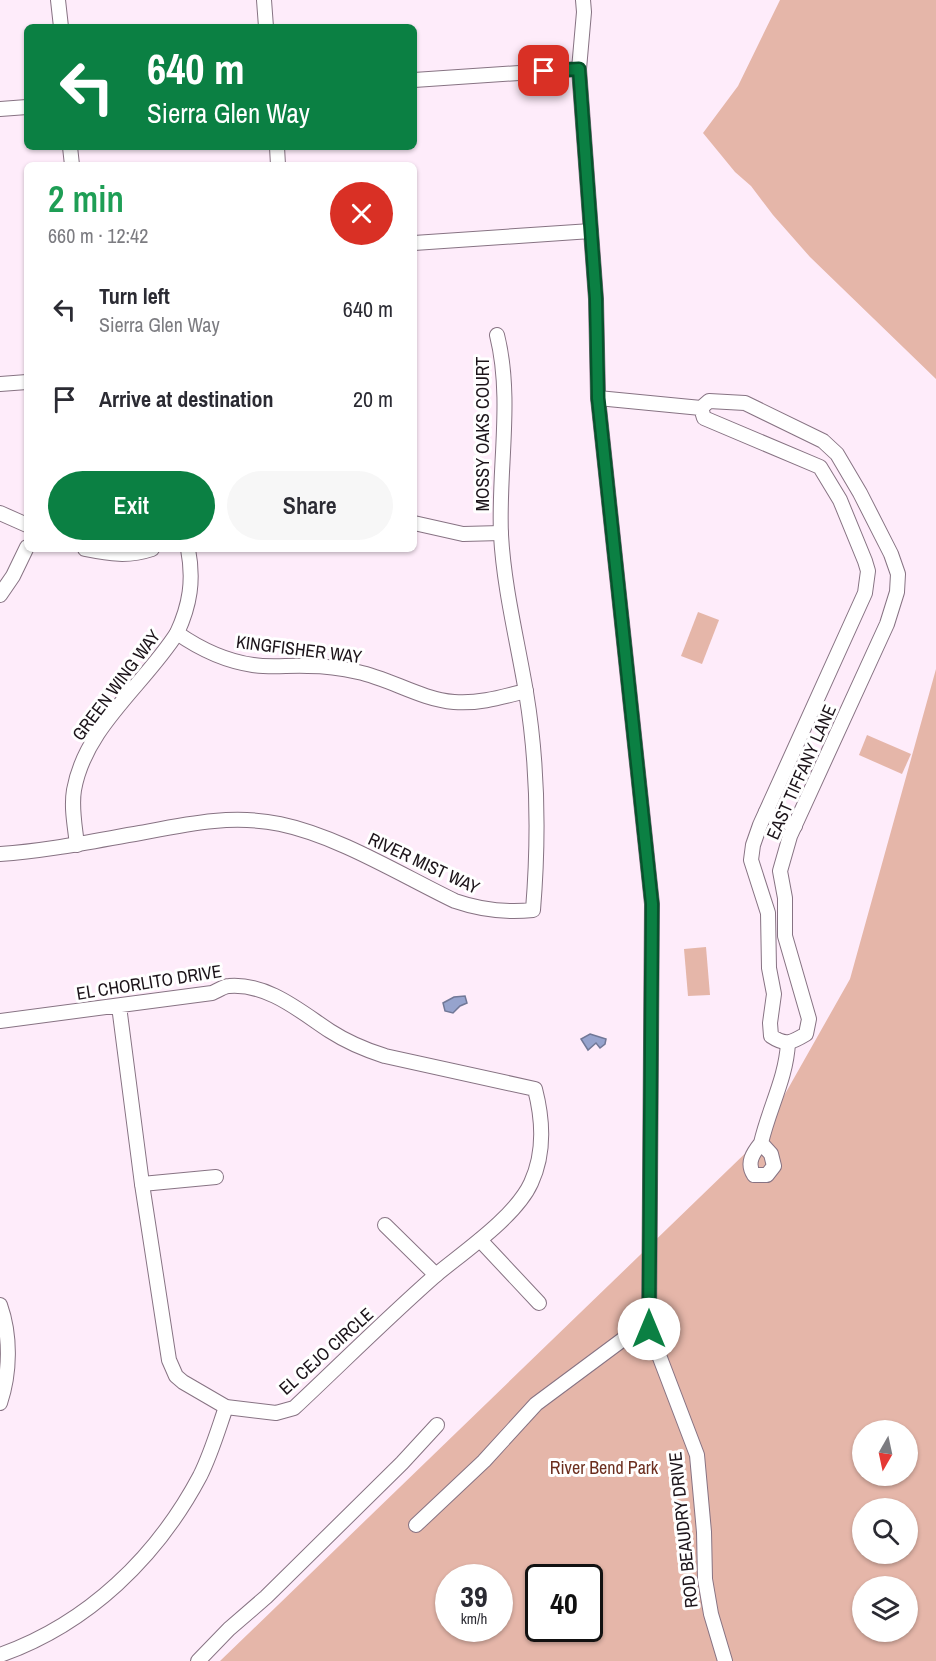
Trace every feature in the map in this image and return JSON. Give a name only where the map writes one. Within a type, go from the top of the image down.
[{"type":"street","points":[[58,0],[61,24]]},
{"type":"street","points":[[264,0],[266,24]]},
{"type":"street","name":"ROD BEAUDRY DRIVE","points":[[583,0],[579,69],[596,299],[598,398],[652,904],[649,1329],[697,1455],[704,1532],[705,1579],[711,1614],[725,1661]]},
{"type":"street","points":[[417,80],[579,69]]},
{"type":"street","points":[[0,109],[24,107]]},
{"type":"street","points":[[417,243],[591,231]]},
{"type":"street","name":"MOSSY OAKS COURT","points":[[497,335],[503,368],[501,532]]},
{"type":"street","points":[[0,384],[24,382]]},
{"type":"street","name":"EAST TIFFANY LANE","points":[[598,398],[701,408],[709,401],[745,404],[823,441],[837,454],[860,493],[891,554],[898,574],[897,592],[887,624],[789,836],[780,871],[785,898],[785,936],[809,1019],[806,1034],[788,1043],[771,1036],[770,1023],[774,994],[770,968],[768,913],[751,860],[753,845],[865,593],[868,571],[840,500],[820,467],[704,418],[701,408]]},
{"type":"street","points":[[0,513],[24,524]]},
{"type":"street","points":[[417,524],[463,534],[501,532]]},
{"type":"street","name":"RIVER MIST WAY","points":[[0,854],[77,845],[203,820],[253,820],[288,826],[330,839],[455,902],[494,911],[533,910],[536,871],[536,786],[526,691],[510,612],[501,532]]},
{"type":"street","points":[[0,595],[13,576],[25,552]]},
{"type":"street","points":[[102,552],[135,555],[144,552]]},
{"type":"street","name":"GREEN WING WAY","points":[[77,845],[73,812],[74,791],[79,770],[87,751],[99,733],[177,633],[186,614],[192,585],[188,552]]},
{"type":"street","name":"KINGFISHER WAY","points":[[177,633],[210,653],[231,660],[263,666],[309,666],[359,672],[383,679],[415,693],[443,700],[471,702],[490,700],[526,691]]},
{"type":"street","points":[[766,812],[795,826]]},
{"type":"street","name":"EL CHORLITO DRIVE","points":[[0,1021],[212,993],[228,986],[249,988],[288,1002],[330,1031],[366,1050],[535,1089]]},
{"type":"street","name":"EL CEJO CIRCLE","points":[[119,1006],[142,1184],[172,1368],[183,1382],[226,1407],[276,1413],[294,1408],[436,1275],[480,1239],[516,1204],[533,1180],[539,1162],[542,1134],[535,1089]]},
{"type":"street","points":[[761,1143],[766,1119],[785,1072],[788,1043]]},
{"type":"street","points":[[142,1184],[216,1177]]},
{"type":"street","points":[[385,1225],[436,1275]]},
{"type":"street","points":[[480,1239],[539,1303]]},
{"type":"street","points":[[0,1305],[7,1337],[8,1357],[0,1403]]},
{"type":"street","points":[[416,1525],[484,1461],[536,1404],[649,1320]]},
{"type":"street","points":[[0,1655],[80,1615],[114,1588],[141,1561],[182,1508],[201,1475],[226,1407]]},
{"type":"street","points":[[198,1661],[402,1463],[437,1425]]},
{"type":"green space","points":[[780,0],[936,0],[936,379],[810,257],[703,133],[738,86]]},
{"type":"green space","points":[[698,612],[719,620],[702,664],[681,656]]},
{"type":"green space","name":"River Bend Park","points":[[936,669],[936,1661],[220,1661],[759,1140],[850,979]]},
{"type":"green space","points":[[867,735],[911,754],[902,774],[859,755]]},
{"type":"green space","points":[[706,947],[710,995],[688,996],[684,949]]},
{"type":"water","points":[[465,996],[467,1003],[453,1013],[445,1011],[443,1003],[454,997]]},
{"type":"water","points":[[590,1034],[606,1039],[605,1044],[600,1048],[596,1043],[588,1050],[581,1039]]},
{"type":"route","points":[[544,71],[579,69],[596,299],[598,398],[652,904],[649,1329]]}]
